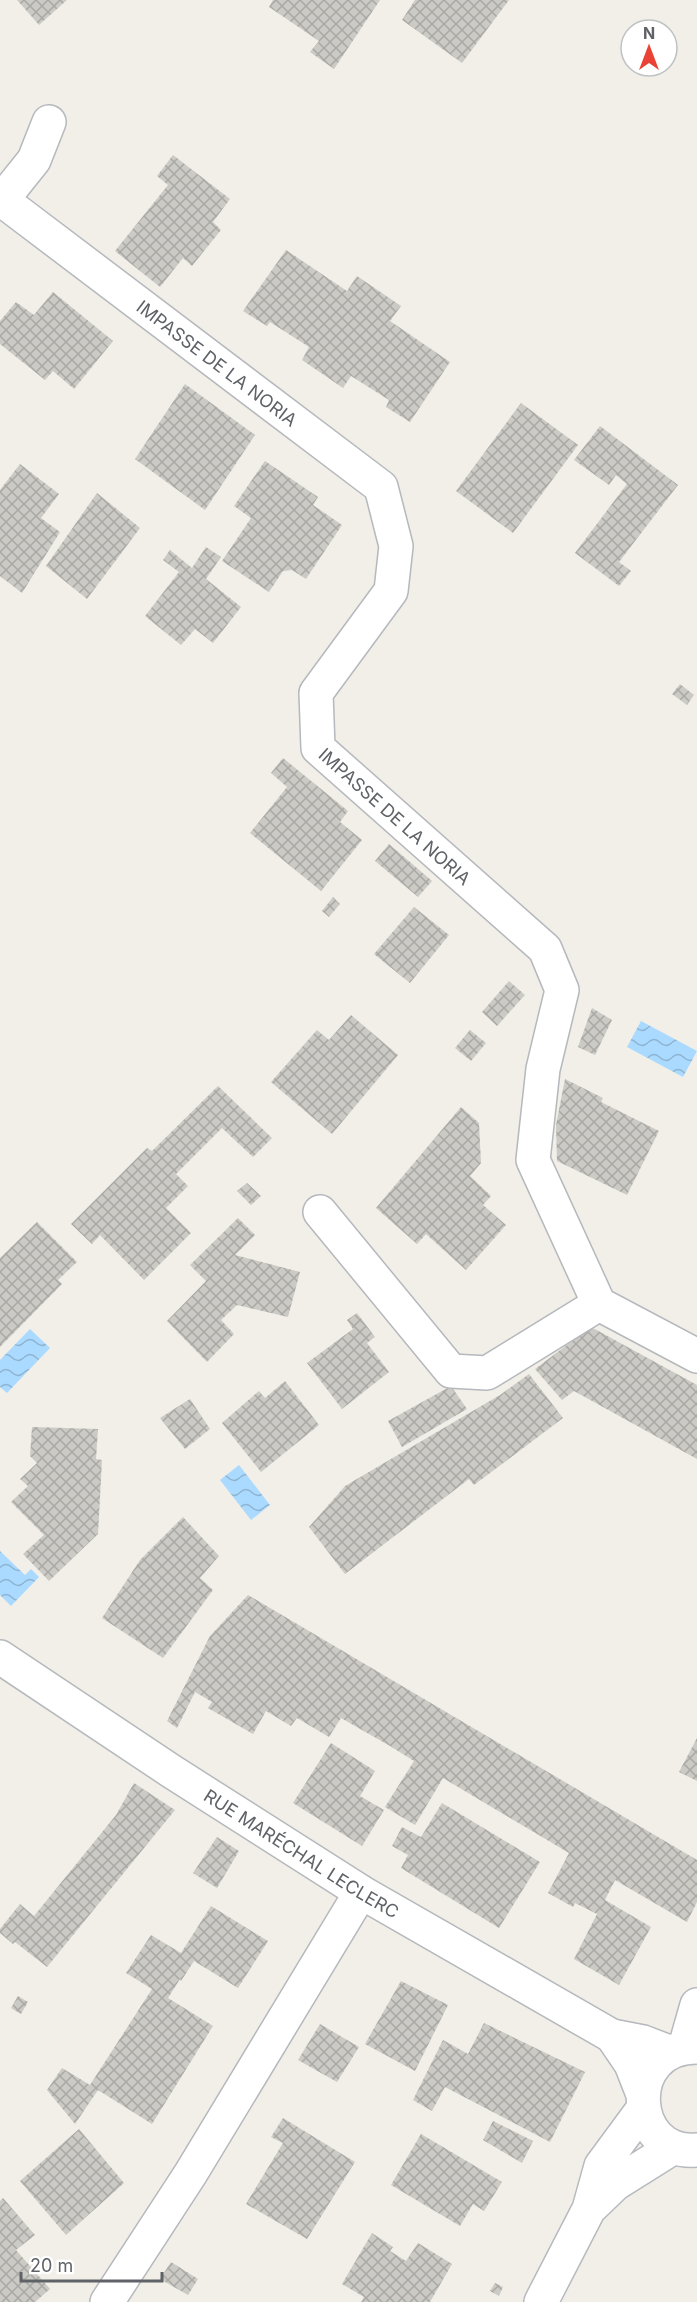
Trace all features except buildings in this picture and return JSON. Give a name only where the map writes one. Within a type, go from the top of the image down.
[{"type":"street","points":[[1,200],[34,159],[49,122]]},
{"type":"street","name":"IMPASSE DE LA NORIA","points":[[1,200],[381,487],[396,546],[391,591],[316,693],[318,748],[545,949],[562,990],[543,1069],[533,1160],[599,1304]]},
{"type":"street","points":[[320,1212],[451,1371],[487,1373],[599,1304],[697,1356]]},
{"type":"street","name":"RUE MARÉCHAL LECLERC","points":[[0,1657],[171,1771],[361,1892],[612,2036],[684,2048]]},
{"type":"street","points":[[107,2302],[191,2173],[361,1892]]},
{"type":"street","points":[[541,2302],[589,2209],[601,2166],[643,2100],[647,2076],[656,2062],[684,2048],[697,2005]]},
{"type":"street","name":"RUE MARÉCHAL LECLERC","points":[[612,2036],[631,2064],[649,2125],[660,2137],[686,2148]]},
{"type":"street","points":[[589,2209],[615,2184],[686,2148]]},
{"type":"water","points":[[641,1021],[697,1051],[683,1077],[627,1047]]},
{"type":"water","points":[[30,1329],[50,1348],[7,1393],[0,1387],[0,1360]]},
{"type":"water","points":[[239,1465],[270,1505],[251,1520],[220,1480]]},
{"type":"water","points":[[0,1551],[25,1575],[31,1569],[39,1577],[11,1606],[0,1595]]}]
